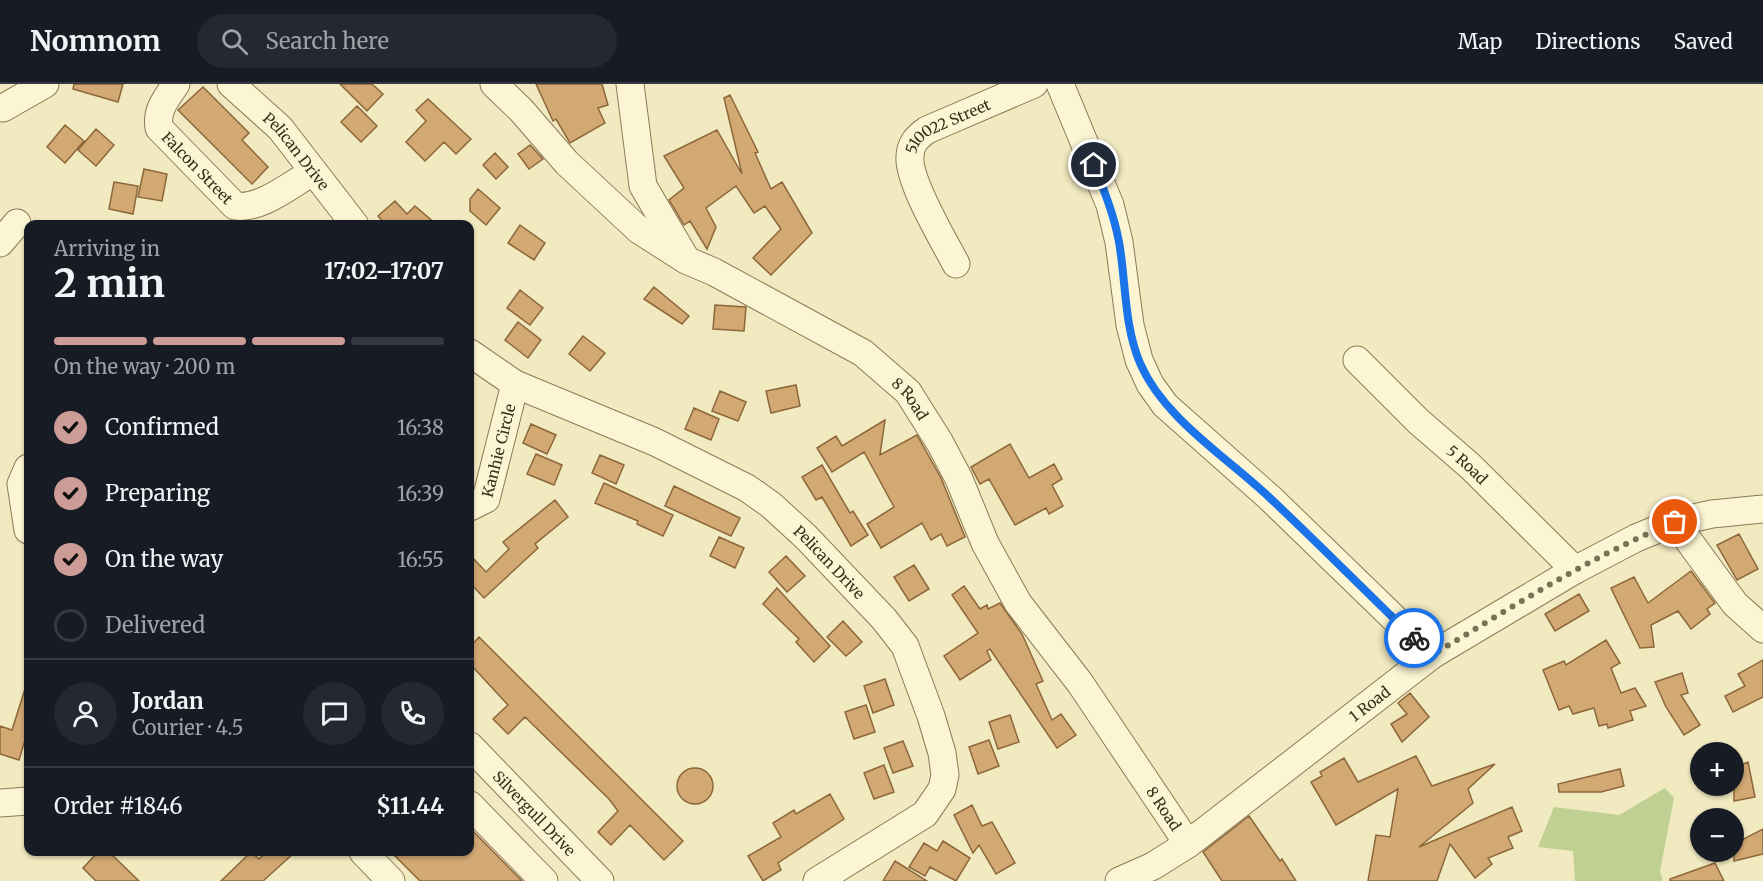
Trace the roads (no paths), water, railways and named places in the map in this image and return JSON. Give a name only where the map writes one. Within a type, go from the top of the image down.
[{"type":"street","points":[[3,108],[45,84]]},
{"type":"street","name":"Falcon Street","points":[[176,84],[161,106],[157,117],[159,128],[235,206],[246,208],[256,204],[313,172]]},
{"type":"street","name":"Pelican Drive","points":[[231,84],[280,128],[351,220]]},
{"type":"street","name":"8 Road","points":[[494,84],[606,202],[654,241],[863,353],[908,392],[955,470],[985,543],[1018,603],[1080,683],[1188,844]]},
{"type":"street","points":[[630,84],[643,186],[686,260]]},
{"type":"street","name":"510022 Street","points":[[956,264],[913,175],[909,158],[912,147],[916,138],[927,130],[1034,84]]},
{"type":"street","points":[[1060,84],[1110,205],[1119,242],[1130,325],[1139,360],[1150,384],[1165,405],[1270,498],[1432,655]]},
{"type":"street","points":[[0,243],[17,223]]},
{"type":"street","name":"Pelican Drive","points":[[474,356],[515,384],[656,442],[747,488],[771,505],[806,537],[884,619],[905,646],[942,753],[945,775],[942,789],[925,814],[817,881]]},
{"type":"street","name":"5 Road","points":[[1357,360],[1418,421],[1470,466],[1575,570]]},
{"type":"street","name":"Kanhie Circle","points":[[474,505],[486,499],[515,384]]},
{"type":"street","points":[[20,480],[24,505]]},
{"type":"street","name":"1 Road","points":[[1119,881],[1152,866],[1188,844],[1432,655],[1575,570],[1636,538],[1675,522],[1712,514],[1763,509]]},
{"type":"street","points":[[1675,522],[1729,596],[1763,629]]},
{"type":"street","name":"Silvergull Drive","points":[[474,750],[600,881]]},
{"type":"street","points":[[0,803],[24,801]]},
{"type":"street","points":[[474,809],[544,881]]},
{"type":"street","points":[[367,856],[391,881]]}]
